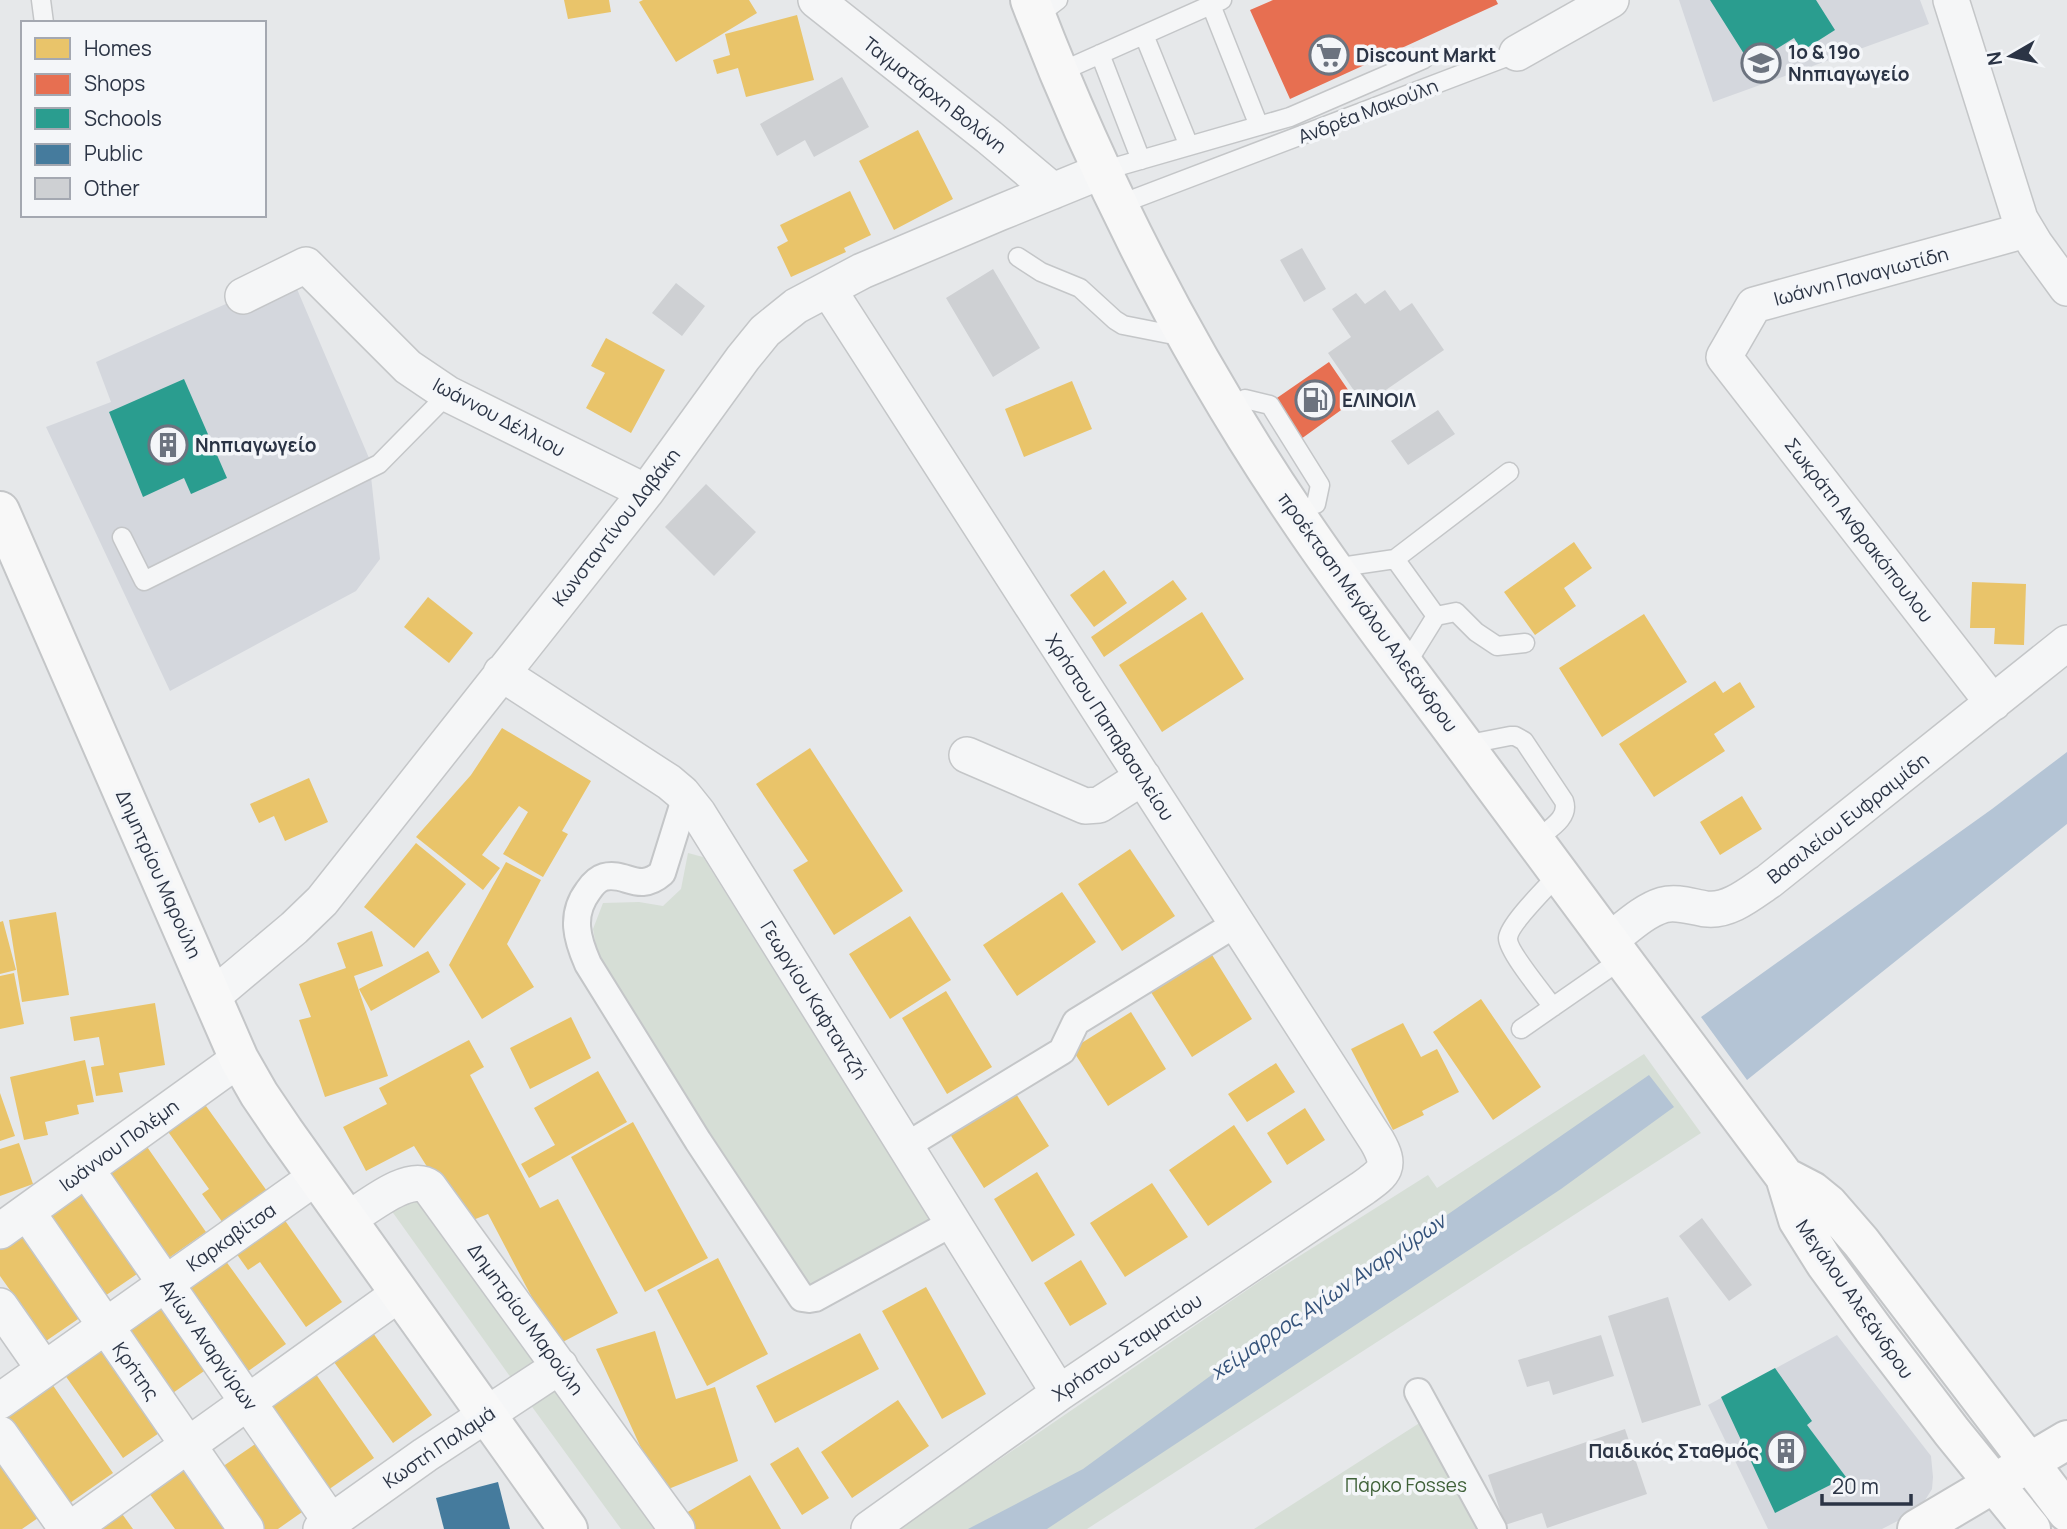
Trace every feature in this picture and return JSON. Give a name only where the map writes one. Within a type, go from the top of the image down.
[{"type":"main road","name":"προέκταση Μεγάλου Αλεξάνδρου","points":[[1042,5],[1060,72],[1118,205],[1187,338],[1257,454],[1299,519],[1405,666],[1784,1177]]},
{"type":"main road","name":"Δημητρίου Μαρούλη","points":[[0,511],[239,1059],[264,1102],[316,1177],[568,1529]]},
{"type":"main road","name":"Μεγάλου Αλεξάνδρου","points":[[1784,1177],[1798,1220],[1825,1263],[1952,1432],[2012,1506]]},
{"type":"main road","name":"Μεγάλου Αλεξάνδρου","points":[[1784,1177],[1812,1191],[1828,1204],[2053,1483]]},
{"type":"main road","points":[[1925,1524],[1947,1498],[1953,1481],[1952,1432]]},
{"type":"main road","points":[[1970,1529],[2053,1483],[2067,1440]]},
{"type":"main road","points":[[1925,1524],[2012,1506]]},
{"type":"street","name":"Ταγματάρχη Βολάνη","points":[[816,0],[1053,191]]},
{"type":"street","name":"Ανδρέα Μακούλη","points":[[1517,53],[1611,0]]},
{"type":"street","points":[[1951,0],[2006,180],[2026,230],[2067,288]]},
{"type":"street","name":"Κωνσταντίνου Δαβάκη","points":[[212,997],[322,901],[646,492],[761,335],[796,306],[862,271],[1102,171]]},
{"type":"street","name":"Ιωάννη Παναγιωτίδη","points":[[1724,357],[1754,305],[2026,230]]},
{"type":"street","name":"Ιωάννου Δέλλιου","points":[[243,296],[306,265],[408,367],[447,394],[646,492]]},
{"type":"street","name":"Χρήστου Παπαβασιλείου","points":[[828,289],[1377,1141],[1383,1152],[1385,1167]]},
{"type":"street","name":"Σωκράτη Ανθρακόπουλου","points":[[1724,357],[1993,703]]},
{"type":"street","name":"Βασιλείου Ευφραιμίδη","points":[[1624,961],[1649,912],[1673,904],[1709,910],[1745,898],[2067,643]]},
{"type":"street","name":"Γεωργίου Καφταντζή","points":[[501,673],[669,782],[685,796],[1059,1393]]},
{"type":"street","points":[[967,755],[1085,806],[1099,805],[1143,777]]},
{"type":"street","points":[[685,796],[662,873],[655,879],[644,882],[611,876],[596,881],[582,899],[576,923],[577,934],[588,964],[670,1096],[802,1298],[815,1298],[952,1223]]},
{"type":"street","points":[[906,1146],[1062,1051],[1076,1022],[1237,923]]},
{"type":"street","name":"Ιωάννου Πολέμη","points":[[13,1222],[239,1059]]},
{"type":"street","name":"Χρήστου Σταματίου","points":[[869,1529],[1059,1393],[1363,1188],[1377,1178],[1385,1167]]},
{"type":"street","name":"Αγίων Αναργύρων","points":[[86,1169],[248,1402],[326,1525]]},
{"type":"street","name":"Καρκαβίτσα","points":[[0,1401],[316,1177]]},
{"type":"street","name":"Δημητρίου Μαρούλη","points":[[347,1220],[406,1184],[426,1184],[677,1529]]},
{"type":"street","name":"Κρήτης","points":[[13,1222],[106,1326],[246,1529]]},
{"type":"street","points":[[0,1434],[69,1529],[400,1293]]},
{"type":"street","points":[[0,1306],[44,1369]]},
{"type":"street","name":"Κωστή Παλαμά","points":[[326,1525],[410,1465],[560,1366]]},
{"type":"street","points":[[1418,1392],[1493,1529]]},
{"type":"lane","points":[[41,0],[44,21]]},
{"type":"lane","points":[[1060,72],[1216,2],[1259,126]]},
{"type":"lane","points":[[1144,35],[1189,146]]},
{"type":"lane","name":"Ανδρέα Μακούλη","points":[[1118,205],[1517,53]]},
{"type":"lane","points":[[1100,54],[1141,160]]},
{"type":"lane","points":[[1102,171],[1290,117],[1424,59]]},
{"type":"lane","points":[[1018,257],[1041,272],[1080,288],[1123,325],[1187,338]]},
{"type":"lane","points":[[122,537],[144,581],[379,464],[447,394]]},
{"type":"lane","points":[[1245,399],[1270,405],[1320,485],[1316,504]]},
{"type":"lane","points":[[1334,568],[1395,559],[1509,472]]},
{"type":"lane","points":[[1395,559],[1436,616]]},
{"type":"lane","points":[[1405,666],[1436,616],[1456,612],[1476,632],[1497,646],[1525,643]]},
{"type":"lane","points":[[1464,745],[1510,736],[1524,741],[1566,807],[1562,819],[1535,841]]},
{"type":"lane","points":[[1553,1007],[1511,949],[1508,937],[1513,926],[1559,874]]},
{"type":"lane","points":[[1521,1029],[1624,961]]},
{"type":"shaded area","name":"1ο & 19ο Νηπιαγωγείο","points":[[1679,0],[1920,0],[1929,24],[1713,102]]},
{"type":"shaded area","points":[[291,275],[369,458],[380,559],[356,591],[170,691],[46,427],[111,402],[96,362]]},
{"type":"shaded area","points":[[1837,1335],[1931,1456],[1932,1489],[1919,1510],[1882,1529],[1768,1529],[1708,1405]]},
{"type":"green space","points":[[688,853],[703,857],[932,1222],[807,1290],[599,962],[593,929],[603,903],[639,902],[663,906],[681,889]]},
{"type":"green space","points":[[1644,1054],[1701,1133],[1087,1529],[898,1529],[1263,1279],[1428,1175],[1437,1188]]},
{"type":"green space","points":[[419,1197],[537,1360],[514,1382],[391,1210]]},
{"type":"green space","points":[[561,1391],[660,1529],[621,1529],[530,1404],[546,1393]]},
{"type":"green space","name":"Πάρκο Fosses","points":[[1421,1422],[1481,1529],[1254,1529]]},
{"type":"water","points":[[2067,752],[2067,824],[1747,1080],[1701,1017],[1992,809]]},
{"type":"water","name":"χείμαρρος Αγίων Αναργύρων","points":[[1649,1075],[1674,1107],[1561,1189],[1047,1529],[968,1529],[1083,1469],[1239,1355]]},
{"type":"building: Homes","points":[[564,0],[609,0],[611,12],[568,19]]},
{"type":"building: Homes","points":[[749,0],[757,13],[676,62],[639,2]]},
{"type":"building: Homes","points":[[797,15],[814,80],[746,97],[738,68],[717,74],[713,60],[730,55],[725,34]]},
{"type":"building: Homes","points":[[918,130],[953,199],[894,230],[859,161]]},
{"type":"building: Homes","points":[[850,191],[871,235],[844,248],[846,252],[791,277],[777,247],[788,241],[780,225]]},
{"type":"building: Homes","points":[[606,338],[665,370],[631,433],[586,408],[605,373],[591,366]]},
{"type":"building: Homes","points":[[1072,381],[1092,429],[1024,457],[1005,409]]},
{"type":"building: Homes","points":[[1574,542],[1592,568],[1564,588],[1576,606],[1535,635],[1504,592]]},
{"type":"building: Homes","points":[[1104,570],[1127,603],[1094,627],[1070,595]]},
{"type":"building: Homes","points":[[1173,580],[1187,599],[1104,657],[1091,637]]},
{"type":"building: Homes","points":[[1972,582],[2026,584],[2024,645],[1994,644],[1995,628],[1970,628]]},
{"type":"building: Homes","points":[[428,597],[473,633],[449,663],[404,627]]},
{"type":"building: Homes","points":[[1202,612],[1244,679],[1162,732],[1119,665]]},
{"type":"building: Homes","points":[[1644,614],[1687,682],[1602,737],[1559,668]]},
{"type":"building: Homes","points":[[1715,681],[1723,693],[1740,682],[1755,707],[1714,734],[1725,751],[1654,797],[1619,744]]},
{"type":"building: Homes","points":[[502,728],[591,781],[562,831],[568,834],[543,877],[503,854],[528,812],[519,806],[482,855],[500,868],[483,890],[416,837],[471,775]]},
{"type":"building: Homes","points":[[810,748],[903,891],[834,935],[793,870],[808,861],[756,784]]},
{"type":"building: Homes","points":[[309,778],[328,822],[285,841],[274,816],[259,823],[250,804]]},
{"type":"building: Homes","points":[[1742,796],[1762,829],[1720,855],[1700,822]]},
{"type":"building: Homes","points":[[416,843],[466,884],[414,948],[364,907]]},
{"type":"building: Homes","points":[[1130,849],[1175,916],[1122,951],[1078,884]]},
{"type":"building: Homes","points":[[506,862],[541,880],[507,944],[534,987],[482,1019],[449,965]]},
{"type":"building: Homes","points":[[1062,892],[1096,942],[1017,996],[983,945]]},
{"type":"building: Homes","points":[[56,912],[69,995],[22,1002],[9,920]]},
{"type":"building: Homes","points":[[910,916],[951,980],[890,1019],[849,954]]},
{"type":"building: Homes","points":[[3,921],[16,970],[0,974],[0,922]]},
{"type":"building: Homes","points":[[372,931],[383,966],[354,976],[388,1076],[325,1097],[299,1020],[311,1017],[299,984],[346,968],[337,943]]},
{"type":"building: Homes","points":[[1209,950],[1252,1019],[1192,1057],[1149,989]]},
{"type":"building: Homes","points":[[428,951],[440,972],[371,1011],[359,989]]},
{"type":"building: Homes","points":[[14,973],[24,1024],[0,1029],[0,976]]},
{"type":"building: Homes","points":[[946,991],[992,1067],[947,1094],[902,1018]]},
{"type":"building: Homes","points":[[1481,999],[1541,1087],[1493,1120],[1433,1032]]},
{"type":"building: Homes","points":[[155,1003],[165,1065],[119,1073],[123,1092],[96,1096],[91,1067],[104,1065],[99,1037],[74,1041],[70,1017]]},
{"type":"building: Homes","points":[[1131,1012],[1166,1069],[1108,1106],[1072,1049]]},
{"type":"building: Homes","points":[[571,1017],[591,1058],[530,1089],[510,1048]]},
{"type":"building: Homes","points":[[1403,1023],[1421,1057],[1437,1049],[1459,1092],[1422,1111],[1424,1115],[1393,1130],[1351,1049]]},
{"type":"building: Homes","points":[[469,1040],[484,1067],[470,1075],[540,1208],[558,1199],[618,1313],[557,1345],[488,1214],[463,1224],[414,1146],[366,1171],[343,1127],[387,1104],[379,1088]]},
{"type":"building: Homes","points":[[85,1060],[94,1102],[77,1105],[79,1114],[45,1122],[48,1135],[24,1140],[10,1077]]},
{"type":"building: Homes","points":[[1276,1063],[1295,1092],[1247,1122],[1228,1094]]},
{"type":"building: Homes","points":[[598,1071],[627,1122],[529,1178],[521,1164],[555,1145],[534,1108]]},
{"type":"building: Homes","points":[[1013,1089],[1049,1146],[984,1188],[948,1131]]},
{"type":"building: Homes","points":[[0,1093],[15,1136],[0,1141]]},
{"type":"building: Homes","points":[[201,1099],[267,1191],[223,1223],[202,1194],[209,1189],[164,1126]]},
{"type":"building: Homes","points":[[1305,1108],[1325,1140],[1287,1165],[1267,1133]]},
{"type":"building: Homes","points":[[633,1122],[708,1258],[645,1292],[571,1157]]},
{"type":"building: Homes","points":[[1234,1125],[1272,1182],[1208,1226],[1169,1170]]},
{"type":"building: Homes","points":[[143,1141],[206,1232],[166,1260],[103,1170]]},
{"type":"building: Homes","points":[[19,1143],[33,1184],[0,1196],[0,1149]]},
{"type":"building: Homes","points":[[1037,1172],[1075,1235],[1032,1262],[994,1199]]},
{"type":"building: Homes","points":[[1152,1183],[1188,1237],[1125,1277],[1090,1223]]},
{"type":"building: Homes","points":[[78,1189],[137,1274],[102,1298],[43,1213]]},
{"type":"building: Homes","points":[[279,1212],[342,1302],[306,1327],[260,1262],[248,1270],[231,1246]]},
{"type":"building: Homes","points":[[22,1231],[81,1317],[46,1341],[0,1276],[0,1246]]},
{"type":"building: Homes","points":[[220,1253],[286,1344],[247,1372],[182,1280]]},
{"type":"building: Homes","points":[[718,1258],[768,1354],[707,1386],[657,1290]]},
{"type":"building: Homes","points":[[1081,1260],[1107,1304],[1070,1326],[1044,1283]]},
{"type":"building: Homes","points":[[926,1287],[986,1394],[942,1419],[882,1311]]},
{"type":"building: Homes","points":[[159,1301],[207,1369],[170,1395],[122,1326]]},
{"type":"building: Homes","points":[[655,1331],[676,1399],[715,1387],[738,1461],[661,1492],[596,1349]]},
{"type":"building: Homes","points":[[373,1333],[432,1415],[393,1443],[334,1362]]},
{"type":"building: Homes","points":[[860,1333],[879,1369],[775,1423],[756,1386]]},
{"type":"building: Homes","points":[[99,1340],[162,1431],[123,1458],[60,1368]]},
{"type":"building: Homes","points":[[311,1367],[374,1458],[328,1490],[261,1402]]},
{"type":"building: Homes","points":[[50,1381],[113,1473],[67,1505],[4,1413]]},
{"type":"building: Homes","points":[[898,1400],[929,1446],[852,1498],[821,1452]]},
{"type":"building: Homes","points":[[258,1442],[305,1510],[278,1529],[265,1529],[222,1467]]},
{"type":"building: Homes","points":[[798,1447],[829,1498],[802,1515],[770,1464]]},
{"type":"building: Homes","points":[[0,1462],[38,1518],[22,1529],[0,1529]]},
{"type":"building: Homes","points":[[184,1468],[227,1529],[175,1529],[149,1493]]},
{"type":"building: Homes","points":[[750,1475],[781,1529],[695,1529],[686,1513]]},
{"type":"building: Homes","points":[[120,1511],[133,1529],[94,1529]]},
{"type":"building: Shops","name":"Discount Markt","points":[[1273,0],[1496,0],[1498,4],[1290,99],[1250,10]]},
{"type":"building: Shops","name":"ΕΛΙΝΟΙΛ","points":[[1329,362],[1355,400],[1301,439],[1274,400]]},
{"type":"building: Schools","points":[[1710,0],[1816,0],[1835,30],[1802,51],[1794,38],[1751,65]]},
{"type":"building: Schools","name":"Νηπιαγωγείο","points":[[184,379],[227,478],[191,494],[184,478],[143,497],[109,412]]},
{"type":"building: Schools","name":"Παιδικός Σταθμός","points":[[1775,1368],[1812,1421],[1807,1425],[1846,1477],[1775,1513],[1721,1397]]},
{"type":"building: Public","points":[[498,1482],[510,1529],[444,1529],[436,1498]]},
{"type":"building: Other","points":[[842,77],[869,127],[814,157],[805,140],[777,156],[760,124]]},
{"type":"building: Other","points":[[1302,248],[1326,289],[1304,302],[1280,260]]},
{"type":"building: Other","points":[[993,269],[1040,348],[993,377],[946,298]]},
{"type":"building: Other","points":[[676,283],[705,306],[682,336],[652,313]]},
{"type":"building: Other","points":[[1385,290],[1400,311],[1412,303],[1444,350],[1364,405],[1328,353],[1351,337],[1332,309],[1356,293],[1365,304]]},
{"type":"building: Other","points":[[1438,410],[1455,434],[1408,465],[1391,441]]},
{"type":"building: Other","points":[[706,484],[756,532],[714,576],[665,527]]},
{"type":"building: Other","points":[[1702,1218],[1752,1285],[1729,1301],[1679,1236]]},
{"type":"building: Other","points":[[1668,1297],[1701,1405],[1642,1423],[1608,1316]]},
{"type":"building: Other","points":[[1601,1335],[1614,1376],[1553,1395],[1549,1381],[1527,1387],[1518,1360]]},
{"type":"building: Other","points":[[1625,1429],[1647,1494],[1547,1528],[1542,1513],[1505,1525],[1488,1475]]},
{"type":"place","name":"Discount Markt","points":[[1329,55]]},
{"type":"place","name":"1ο & 19ο Νηπιαγωγείο","points":[[1761,63]]},
{"type":"place","name":"ΕΛΙΝΟΙΛ","points":[[1315,400]]},
{"type":"place","name":"Νηπιαγωγείο","points":[[168,445]]},
{"type":"place","name":"Παιδικός Σταθμός","points":[[1786,1451]]}]
